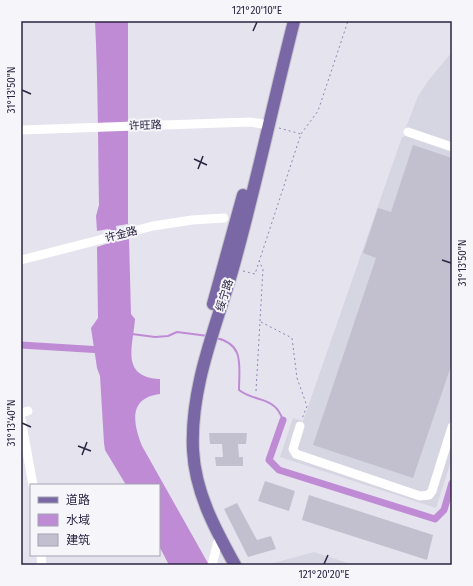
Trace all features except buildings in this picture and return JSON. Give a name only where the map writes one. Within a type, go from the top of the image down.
[{"type":"main road","name":"绥宁路","points":[[213,319],[233,268],[286,21]]},
{"type":"main road","name":"绥宁路","points":[[227,565],[203,500],[197,475],[193,444],[195,406],[208,337],[294,21]]},
{"type":"main road","name":"绥宁路","points":[[218,542],[235,565]]},
{"type":"street","name":"许旺路","points":[[21,130],[250,122],[265,124]]},
{"type":"street","points":[[408,132],[452,147]]},
{"type":"street","name":"许金路","points":[[21,260],[166,223],[224,218]]},
{"type":"street","points":[[21,419],[33,484]]},
{"type":"street","points":[[300,426],[293,449],[296,454],[420,496],[426,496],[432,491],[452,427]]},
{"type":"street","points":[[213,564],[218,542]]},
{"type":"path","points":[[233,268],[255,274],[301,134],[318,112],[348,21]]},
{"type":"path","points":[[265,124],[301,134]]},
{"type":"path","points":[[256,391],[263,269],[259,261]]},
{"type":"path","points":[[260,322],[292,338],[297,378],[307,406],[300,426]]},
{"type":"shaded area","points":[[452,52],[452,458],[436,508],[280,457],[293,418],[303,421],[402,137],[404,137],[405,130],[418,96],[428,81]]},
{"type":"shaded area","points":[[314,552],[354,565],[266,565]]},
{"type":"water","points":[[95,21],[128,21],[128,224],[116,226],[118,240],[129,239],[131,314],[135,319],[131,350],[134,367],[139,373],[147,377],[160,379],[160,394],[150,396],[142,401],[138,406],[135,420],[142,446],[209,565],[169,565],[160,548],[160,484],[125,484],[105,450],[100,376],[97,368],[91,328],[98,318],[97,247],[109,243],[108,229],[97,231],[96,216],[99,205]]},
{"type":"waterway","points":[[132,334],[155,337],[168,336],[177,332],[208,336]]},
{"type":"waterway","points":[[216,338],[232,345],[236,351],[239,365],[239,390],[270,403],[277,409],[283,420]]},
{"type":"waterway","points":[[21,345],[102,350]]},
{"type":"waterway","points":[[283,420],[269,460],[279,470],[435,519],[444,510],[452,483]]}]
